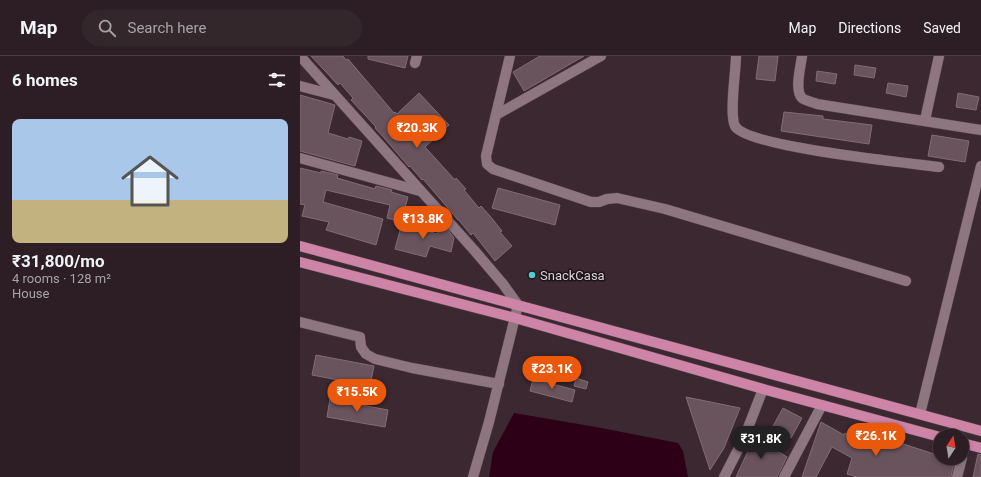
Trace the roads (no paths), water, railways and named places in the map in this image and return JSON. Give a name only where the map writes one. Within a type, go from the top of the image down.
[{"type":"main road","points":[[300,246],[981,430]]},
{"type":"main road","points":[[300,262],[515,318],[763,389],[933,435]]},
{"type":"main road","points":[[969,444],[981,448]]},
{"type":"street","points":[[300,56],[474,250],[503,284],[518,305],[499,384],[473,477]]},
{"type":"street","points":[[510,56],[486,156],[487,164],[493,169],[591,202],[599,202],[617,198],[665,209],[906,281]]},
{"type":"street","points":[[496,115],[601,56]]},
{"type":"street","points":[[736,56],[733,114],[735,126],[744,134],[760,139],[832,154],[939,167]]},
{"type":"street","points":[[802,56],[798,87],[799,93],[803,99],[817,104],[981,130]]},
{"type":"street","points":[[925,120],[939,56]]},
{"type":"street","points":[[300,86],[334,95]]},
{"type":"street","points":[[300,158],[420,191]]},
{"type":"street","points":[[920,414],[981,166]]},
{"type":"street","points":[[300,322],[360,337],[361,347],[366,354],[375,359],[427,371],[499,384]]},
{"type":"street","points":[[724,477],[744,438],[763,389]]},
{"type":"street","points":[[784,477],[822,405]]},
{"type":"street","points":[[957,477],[960,465]]},
{"type":"place","name":"SnackCasa","points":[[532,275]]}]
